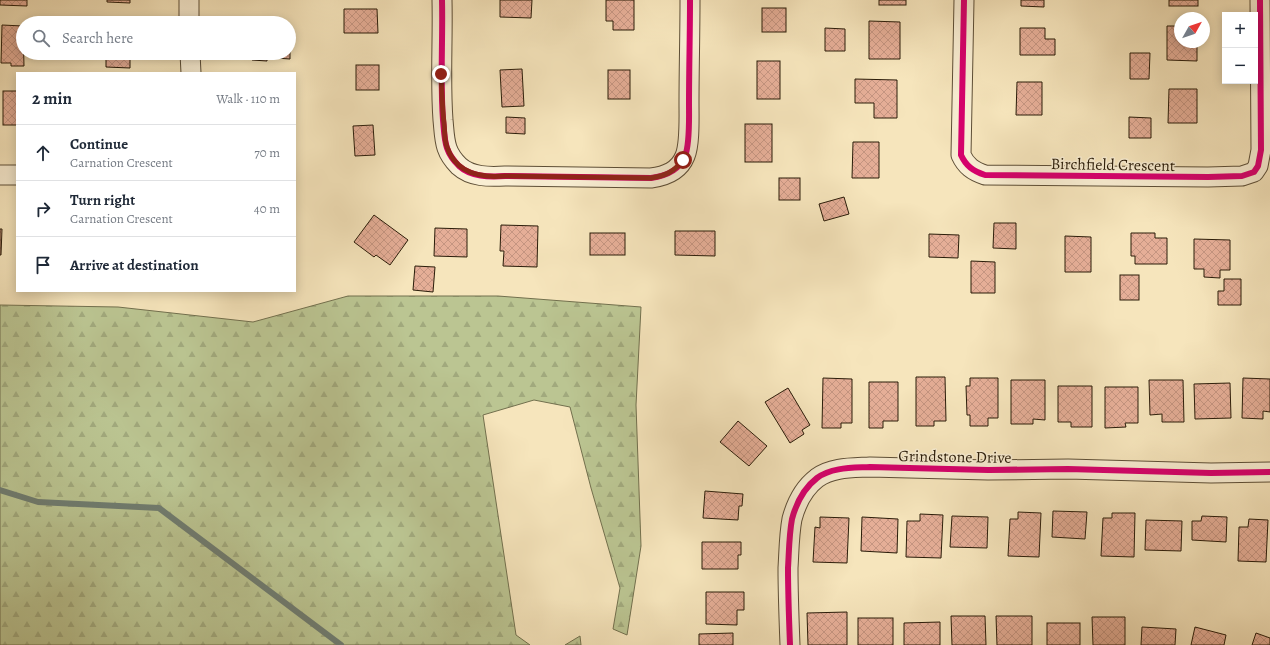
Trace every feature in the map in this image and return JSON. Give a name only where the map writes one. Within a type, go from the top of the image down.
[{"type":"street","points":[[189,0],[189,16]]},
{"type":"street","points":[[442,0],[442,108],[447,148],[452,158],[459,166],[470,173],[494,177],[651,178],[663,176],[675,169],[683,160],[687,152],[689,124],[690,0]]},
{"type":"street","name":"Birchfield Crescent","points":[[964,0],[961,155],[964,162],[973,170],[985,175],[1214,177],[1246,175],[1254,172],[1258,166],[1260,150],[1260,0]]},
{"type":"street","points":[[190,60],[191,72]]},
{"type":"street","points":[[0,175],[16,175]]},
{"type":"street","name":"Grindstone Drive","points":[[790,645],[788,558],[792,520],[797,504],[806,489],[818,478],[833,471],[851,468],[870,468],[988,470],[1068,469],[1211,474],[1270,472]]},
{"type":"green space","points":[[348,296],[498,296],[641,307],[636,405],[641,546],[627,635],[613,629],[620,588],[591,488],[570,407],[534,400],[483,415],[516,635],[530,645],[0,645],[0,305],[118,307],[253,322]]},
{"type":"green space","points":[[580,636],[581,645],[565,645]]},
{"type":"building","points":[[0,0],[27,0],[27,6],[0,5]]},
{"type":"building","points":[[107,0],[130,0],[130,3],[107,2]]},
{"type":"building","points":[[500,0],[532,0],[531,18],[500,17]]},
{"type":"building","points":[[606,0],[634,0],[634,30],[613,30],[613,21],[606,21]]},
{"type":"building","points":[[879,0],[906,0],[906,5],[879,5]]},
{"type":"building","points":[[1021,0],[1044,0],[1044,7],[1021,6]]},
{"type":"building","points":[[1169,0],[1198,0],[1198,6],[1169,6]]},
{"type":"building","points":[[762,8],[786,8],[786,32],[762,32]]},
{"type":"building","points":[[344,9],[377,9],[378,33],[344,33]]},
{"type":"building","points":[[869,21],[900,22],[900,59],[869,59]]},
{"type":"building","points":[[2,25],[16,26],[16,60],[24,60],[24,66],[11,66],[11,63],[1,63]]},
{"type":"building","points":[[1167,26],[1174,26],[1174,48],[1197,48],[1197,61],[1167,60]]},
{"type":"building","points":[[825,28],[845,29],[845,51],[825,51]]},
{"type":"building","points":[[1020,28],[1045,28],[1045,39],[1055,39],[1055,55],[1020,55]]},
{"type":"building","points":[[1130,53],[1150,53],[1149,79],[1130,79]]},
{"type":"building","points":[[106,60],[130,60],[130,68],[106,67]]},
{"type":"building","points":[[757,61],[780,61],[780,99],[757,99]]},
{"type":"building","points":[[356,65],[379,65],[379,90],[356,90]]},
{"type":"building","points":[[522,69],[524,106],[502,107],[500,70]]},
{"type":"building","points":[[608,70],[630,70],[630,99],[608,99]]},
{"type":"building","points":[[855,79],[897,80],[897,118],[874,118],[874,103],[855,103]]},
{"type":"building","points":[[1017,82],[1042,82],[1042,115],[1016,115]]},
{"type":"building","points":[[1169,89],[1197,89],[1197,123],[1168,123]]},
{"type":"building","points":[[3,91],[16,91],[16,125],[3,125]]},
{"type":"building","points":[[506,117],[525,118],[525,134],[506,133]]},
{"type":"building","points":[[1129,117],[1151,118],[1151,138],[1129,138]]},
{"type":"building","points":[[745,124],[772,124],[772,162],[745,162]]},
{"type":"building","points":[[373,125],[375,155],[355,156],[353,126]]},
{"type":"building","points":[[853,142],[879,142],[879,178],[852,178]]},
{"type":"building","points":[[779,178],[800,178],[800,200],[779,200]]},
{"type":"building","points":[[844,197],[849,214],[824,221],[819,204]]},
{"type":"building","points":[[374,215],[408,240],[390,265],[376,255],[374,257],[354,242]]},
{"type":"building","points":[[994,223],[1016,223],[1016,249],[993,248]]},
{"type":"building","points":[[501,225],[538,226],[537,267],[503,266],[504,251],[500,251]]},
{"type":"building","points":[[435,228],[467,229],[467,257],[434,256]]},
{"type":"building","points":[[0,229],[2,229],[1,255],[0,255]]},
{"type":"building","points":[[675,231],[715,231],[715,256],[675,255]]},
{"type":"building","points":[[590,233],[625,233],[625,255],[590,255]]},
{"type":"building","points":[[1131,233],[1155,233],[1155,238],[1167,238],[1167,264],[1135,264],[1135,256],[1131,256]]},
{"type":"building","points":[[929,234],[959,235],[958,258],[929,257]]},
{"type":"building","points":[[1065,236],[1091,237],[1091,272],[1065,272]]},
{"type":"building","points":[[1194,239],[1230,240],[1230,270],[1220,270],[1220,278],[1204,277],[1204,269],[1194,269]]},
{"type":"building","points":[[971,261],[995,262],[995,293],[971,293]]},
{"type":"building","points":[[415,266],[435,267],[433,292],[413,290]]},
{"type":"building","points":[[1120,275],[1139,275],[1139,300],[1120,300]]},
{"type":"building","points":[[1224,279],[1241,279],[1241,305],[1218,305],[1218,291],[1224,291]]},
{"type":"building","points":[[916,377],[945,377],[946,421],[934,421],[934,426],[916,426]]},
{"type":"building","points":[[823,378],[852,379],[852,423],[841,423],[841,428],[822,428]]},
{"type":"building","points":[[970,378],[998,378],[998,418],[988,418],[988,426],[970,426],[970,415],[967,415],[966,386],[970,386]]},
{"type":"building","points":[[1243,378],[1270,379],[1270,412],[1263,411],[1263,419],[1242,418]]},
{"type":"building","points":[[1011,380],[1045,380],[1045,420],[1033,419],[1033,424],[1011,424]]},
{"type":"building","points":[[1149,380],[1183,380],[1184,422],[1162,422],[1162,414],[1150,415]]},
{"type":"building","points":[[869,382],[898,382],[898,421],[883,421],[883,428],[869,428]]},
{"type":"building","points":[[1230,383],[1231,418],[1195,419],[1194,384]]},
{"type":"building","points":[[1058,386],[1092,386],[1092,427],[1071,427],[1071,422],[1058,422]]},
{"type":"building","points":[[1105,387],[1138,387],[1138,423],[1125,423],[1126,427],[1105,428]]},
{"type":"building","points":[[788,388],[810,425],[802,430],[804,434],[790,443],[765,402]]},
{"type":"building","points":[[738,421],[767,446],[749,466],[720,442]]},
{"type":"building","points":[[705,491],[743,494],[742,506],[739,506],[738,520],[703,518]]},
{"type":"building","points":[[1053,511],[1087,512],[1085,539],[1052,537]]},
{"type":"building","points":[[1018,512],[1041,513],[1039,557],[1008,556],[1010,519],[1018,519]]},
{"type":"building","points":[[1112,513],[1135,513],[1134,557],[1101,556],[1103,518],[1112,518]]},
{"type":"building","points":[[920,514],[943,515],[941,558],[906,557],[907,521],[920,521]]},
{"type":"building","points":[[952,516],[988,517],[987,548],[950,547]]},
{"type":"building","points":[[1202,516],[1227,517],[1226,542],[1192,540],[1192,521],[1201,521]]},
{"type":"building","points":[[820,517],[849,518],[847,563],[813,562],[815,527],[820,528]]},
{"type":"building","points":[[862,517],[898,519],[897,553],[861,551]]},
{"type":"building","points":[[1249,519],[1268,520],[1266,562],[1238,561],[1239,527],[1248,527]]},
{"type":"building","points":[[1146,520],[1182,521],[1181,551],[1145,550]]},
{"type":"building","points":[[702,542],[741,542],[741,555],[738,555],[738,569],[702,569]]},
{"type":"building","points":[[706,592],[744,592],[744,610],[737,610],[737,625],[706,624]]},
{"type":"building","points":[[847,612],[847,645],[808,645],[807,613]]},
{"type":"building","points":[[951,616],[985,616],[986,645],[952,645]]},
{"type":"building","points":[[996,616],[1032,616],[1032,645],[997,645]]},
{"type":"building","points":[[1092,617],[1125,617],[1125,645],[1093,645]]},
{"type":"building","points":[[858,618],[893,618],[893,645],[858,645]]},
{"type":"building","points":[[940,622],[940,645],[904,645],[904,623]]},
{"type":"building","points":[[1047,623],[1080,623],[1080,645],[1047,645]]},
{"type":"building","points":[[1142,627],[1176,629],[1175,645],[1141,645]]},
{"type":"building","points":[[1195,627],[1226,635],[1224,645],[1191,645]]},
{"type":"building","points":[[733,633],[733,645],[699,645],[699,634]]},
{"type":"building","points":[[1256,633],[1270,638],[1270,645],[1252,645]]},
{"type":"waterway","points":[[0,490],[38,502],[159,508],[341,645]]},
{"type":"cycle path","points":[[442,0],[442,105],[444,134],[448,150],[459,166],[469,172],[487,176],[651,178],[662,176],[676,169],[687,151],[689,123],[690,0]]},
{"type":"cycle path","points":[[964,0],[961,155],[970,168],[985,175],[1208,177],[1242,176],[1254,172],[1258,166],[1261,150],[1260,0]]},
{"type":"cycle path","points":[[790,645],[788,568],[792,519],[804,491],[812,482],[823,474],[836,470],[870,467],[988,470],[1068,469],[1211,473],[1270,472]]},
{"type":"route","points":[[441,74],[442,108],[447,148],[455,162],[470,173],[494,177],[651,178],[663,176],[669,173],[679,166],[683,160]]}]
